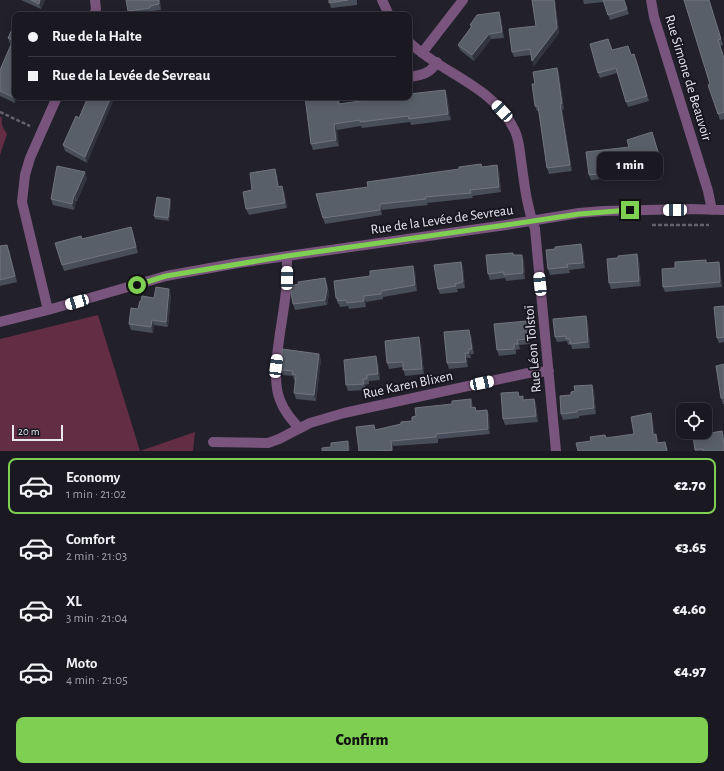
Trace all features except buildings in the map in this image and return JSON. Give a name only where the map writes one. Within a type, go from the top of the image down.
[{"type":"street","points":[[95,0],[95,12]]},
{"type":"street","points":[[382,0],[388,12]]},
{"type":"street","points":[[422,53],[463,0]]},
{"type":"street","name":"Rue Simone de Beauvoir","points":[[651,0],[654,17],[704,178],[712,210]]},
{"type":"street","name":"Rue Léon Tolstoï","points":[[412,45],[422,53],[485,95],[502,111],[515,132],[519,146],[528,208],[535,229],[556,451]]},
{"type":"street","points":[[412,77],[422,75],[428,72],[437,62]]},
{"type":"street","points":[[48,310],[22,202],[25,175],[30,158],[56,100]]},
{"type":"street","name":"Rue de la Levée de Sevreau","points":[[0,322],[48,310],[166,276],[287,256],[603,211],[690,209],[724,210]]},
{"type":"street","points":[[287,256],[286,290],[276,366],[276,384],[279,399],[289,417],[299,428]]},
{"type":"street","name":"Rue Karen Blixen","points":[[213,442],[268,443],[310,423],[344,413],[520,374],[549,371]]},
{"type":"path","points":[[0,112],[41,132]]},
{"type":"path","points":[[649,225],[716,225]]},
{"type":"shaded area","points":[[0,117],[2,117],[3,126],[7,134],[0,155]]},
{"type":"shaded area","points":[[98,315],[140,451],[0,451],[0,339]]},
{"type":"shaded area","points":[[195,432],[193,451],[140,451]]},
{"type":"route","points":[[137,285],[166,276],[238,263],[579,214],[630,210]]}]
